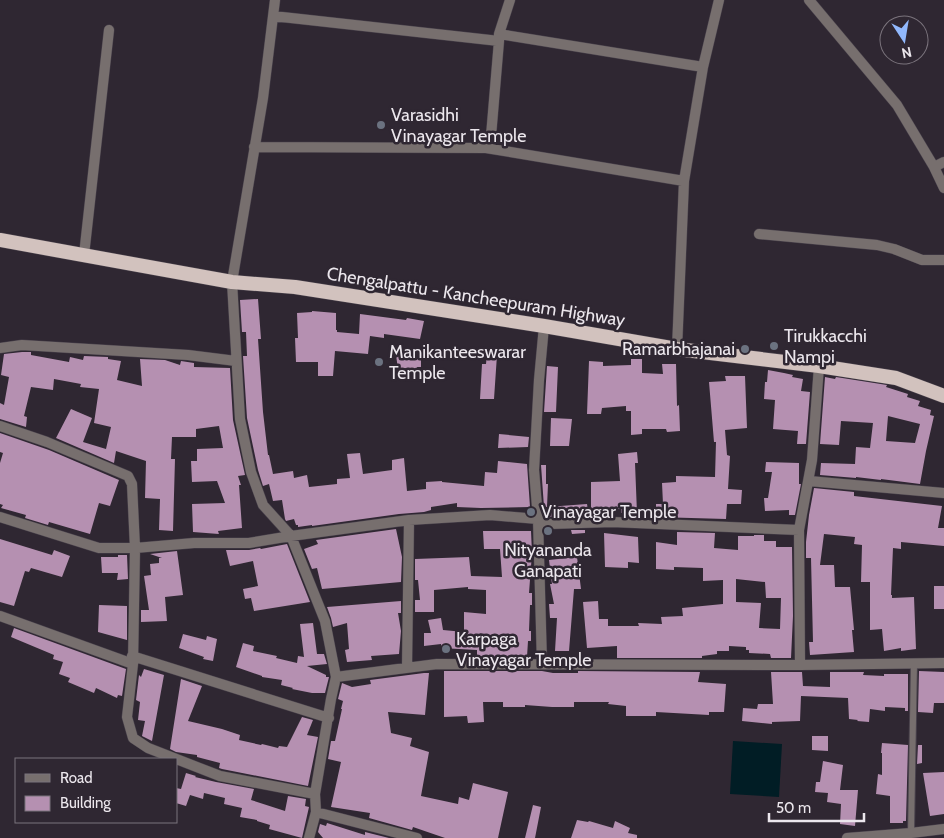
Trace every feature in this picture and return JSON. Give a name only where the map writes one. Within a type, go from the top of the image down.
[{"type":"highway","name":"Chengalpattu - Kancheepuram Highway","points":[[0,240],[232,282],[295,287],[677,349],[819,366],[896,378],[944,396]]},
{"type":"street","points":[[275,0],[262,98],[232,282],[240,419],[251,472],[264,505],[292,536],[324,621],[336,676],[315,794],[316,812],[309,838]]},
{"type":"street","points":[[490,148],[499,38],[510,0]]},
{"type":"street","points":[[677,349],[684,181],[703,67],[719,0]]},
{"type":"street","points":[[808,0],[898,105],[944,188]]},
{"type":"street","points":[[273,16],[499,38],[703,67]]},
{"type":"street","points":[[84,256],[109,30]]},
{"type":"street","points":[[254,147],[490,148],[684,181]]},
{"type":"street","points":[[934,167],[944,162]]},
{"type":"street","points":[[759,234],[877,245],[894,249],[922,260],[944,260]]},
{"type":"street","points":[[542,664],[538,519],[534,470],[544,326]]},
{"type":"street","points":[[0,348],[22,345],[188,355],[236,361]]},
{"type":"street","points":[[800,665],[799,530],[812,460],[819,366]]},
{"type":"street","points":[[0,426],[47,442],[128,476],[132,484],[135,548],[133,660],[127,716],[133,738],[148,748],[174,758]]},
{"type":"street","points":[[809,480],[944,493]]},
{"type":"street","points":[[0,517],[100,548],[135,548],[194,543],[249,543],[409,520],[490,515],[538,519],[549,524],[612,522],[799,530]]},
{"type":"street","points":[[407,668],[409,520]]},
{"type":"street","points":[[0,616],[133,660],[328,718]]},
{"type":"street","points":[[336,676],[436,664],[800,665],[944,663]]},
{"type":"street","points":[[178,760],[220,776],[315,794]]},
{"type":"street","points":[[316,812],[417,838]]},
{"type":"street","points":[[846,838],[911,836],[944,829]]},
{"type":"lane","points":[[911,836],[914,663]]},
{"type":"water","points":[[733,741],[782,744],[779,797],[730,794]]},
{"type":"building","points":[[258,299],[261,339],[258,339],[263,412],[268,455],[273,474],[293,471],[294,478],[307,475],[309,487],[337,484],[337,479],[350,478],[347,454],[360,453],[363,474],[392,470],[392,460],[404,458],[407,491],[426,489],[426,482],[442,481],[484,486],[485,472],[497,473],[498,461],[527,464],[530,507],[457,507],[457,503],[431,507],[431,510],[424,512],[312,526],[298,527],[294,519],[286,521],[282,500],[273,501],[269,484],[263,486],[247,418],[243,356],[247,356],[246,332],[242,332],[240,300]]},
{"type":"building","points":[[312,311],[336,313],[337,332],[359,334],[360,314],[424,321],[420,339],[384,334],[384,338],[370,336],[368,354],[335,351],[333,376],[318,376],[318,362],[296,362],[295,338],[298,338],[297,313]]},
{"type":"building","points":[[31,352],[31,355],[69,362],[70,357],[83,360],[84,356],[108,357],[108,359],[121,361],[117,380],[142,386],[140,359],[165,360],[180,365],[181,361],[194,363],[194,367],[230,368],[233,420],[245,475],[238,476],[241,485],[239,485],[242,528],[218,531],[219,534],[193,532],[192,504],[225,503],[217,481],[192,482],[191,461],[197,461],[197,449],[223,448],[219,426],[196,429],[196,437],[172,437],[171,459],[175,459],[173,531],[159,530],[160,499],[145,498],[146,461],[116,451],[114,463],[56,438],[71,409],[92,418],[83,442],[106,449],[111,427],[94,423],[99,389],[80,387],[81,384],[54,379],[53,390],[31,387],[24,416],[27,417],[26,427],[0,419],[0,403],[4,405],[9,377],[1,375],[4,354]]},
{"type":"building","points":[[421,353],[421,367],[417,367],[418,371],[407,371],[407,368],[398,369],[396,355]]},
{"type":"building","points":[[487,353],[497,355],[494,399],[480,399],[482,364],[486,364]]},
{"type":"building","points":[[631,359],[642,359],[642,373],[663,374],[662,364],[676,364],[677,406],[679,405],[680,431],[667,432],[666,429],[642,429],[642,434],[631,435],[631,411],[626,411],[626,406],[602,408],[601,414],[587,414],[589,361],[603,362],[603,366],[631,365]]},
{"type":"building","points":[[547,366],[558,367],[556,412],[544,412]]},
{"type":"building","points":[[768,370],[803,379],[801,391],[810,392],[806,444],[797,444],[798,431],[773,429],[775,400],[764,399]]},
{"type":"building","points":[[725,376],[745,376],[747,428],[725,430],[727,455],[730,456],[728,489],[742,490],[741,504],[727,504],[726,519],[656,517],[656,504],[663,504],[662,483],[676,482],[676,476],[715,477],[716,442],[714,442],[709,382],[726,381]]},
{"type":"building","points":[[825,377],[887,385],[886,387],[908,394],[907,397],[920,401],[918,406],[931,410],[930,415],[934,416],[920,484],[820,475],[821,463],[855,464],[856,447],[870,448],[873,423],[841,421],[839,445],[820,444]],"holes":[[[888,416],[920,424],[915,443],[886,441]]]},
{"type":"building","points":[[551,418],[572,419],[569,446],[550,446]]},
{"type":"building","points":[[0,433],[49,450],[119,480],[110,506],[99,503],[90,534],[49,522],[48,525],[25,518],[26,515],[1,508],[3,505],[0,504],[0,463],[3,453],[0,452]]},
{"type":"building","points":[[499,434],[529,437],[528,447],[498,448]]},
{"type":"building","points":[[637,452],[638,463],[635,463],[637,513],[621,513],[621,509],[591,510],[591,482],[620,481],[618,454]]},
{"type":"building","points":[[766,462],[799,463],[799,484],[801,484],[795,515],[789,515],[789,510],[765,511],[764,498],[768,498],[772,472],[765,472]]},
{"type":"building","points":[[541,465],[546,465],[546,484],[548,484],[547,507],[544,507]]},
{"type":"building","points":[[814,488],[854,492],[854,496],[942,506],[938,528],[944,528],[944,546],[901,542],[901,549],[893,548],[891,595],[892,598],[914,597],[916,649],[901,651],[901,648],[884,651],[882,629],[870,630],[870,582],[861,582],[862,545],[854,544],[855,537],[824,534],[820,565],[834,565],[835,587],[850,587],[854,652],[810,655],[809,642],[813,642],[811,558],[806,558],[806,542]]},
{"type":"building","points":[[587,504],[589,516],[548,516],[547,507]]},
{"type":"building","points":[[396,529],[402,557],[401,582],[322,589],[317,568],[312,569],[304,549],[318,544],[316,540]]},
{"type":"building","points":[[571,530],[585,530],[585,533],[572,534]]},
{"type":"building","points":[[483,531],[531,531],[532,553],[529,593],[532,593],[532,605],[530,605],[529,631],[531,631],[531,641],[528,641],[527,657],[477,657],[477,650],[441,648],[441,644],[424,646],[424,633],[431,633],[428,620],[441,618],[443,630],[464,632],[464,612],[486,614],[486,590],[468,589],[468,587],[434,590],[434,612],[415,612],[415,600],[420,600],[418,580],[415,580],[415,559],[469,557],[471,576],[502,577],[500,549],[484,549]]},
{"type":"building","points":[[677,532],[715,533],[714,548],[738,550],[738,536],[754,535],[764,535],[764,541],[776,541],[776,547],[792,547],[793,616],[791,658],[771,658],[770,654],[749,653],[746,647],[729,646],[729,651],[717,651],[717,654],[702,656],[702,658],[617,658],[617,646],[587,648],[583,602],[598,601],[599,619],[608,619],[608,626],[639,626],[638,623],[662,624],[661,617],[683,616],[682,608],[723,604],[723,580],[703,581],[703,568],[674,567],[674,570],[656,569],[656,542],[677,545]],"holes":[[[736,579],[765,582],[766,598],[781,598],[780,629],[759,628],[761,603],[736,602]]]},
{"type":"building","points":[[604,533],[638,537],[639,563],[628,562],[628,568],[605,567]]},
{"type":"building","points":[[0,539],[52,555],[54,550],[70,556],[62,577],[31,568],[29,572],[25,571],[14,606],[0,602]]},
{"type":"building","points":[[287,544],[310,602],[254,611],[251,598],[245,599],[243,589],[258,586],[253,561],[230,566],[226,550],[261,549]]},
{"type":"building","points":[[177,551],[183,595],[165,597],[167,621],[141,622],[141,610],[149,610],[144,576],[151,575],[150,564],[159,563],[159,558],[162,558],[150,554]]},
{"type":"building","points":[[118,555],[127,555],[128,579],[117,580],[118,573],[102,573],[101,557],[118,557]]},
{"type":"building","points":[[577,557],[581,589],[574,589],[569,651],[555,651],[557,618],[550,618],[549,604],[554,604],[550,584],[552,584],[549,560]]},
{"type":"building","points":[[934,586],[944,586],[944,609],[934,609]]},
{"type":"building","points":[[401,601],[401,613],[398,613],[401,631],[399,654],[371,656],[372,660],[347,662],[345,650],[349,649],[347,623],[333,627],[327,607]]},
{"type":"building","points":[[99,605],[127,606],[127,640],[98,632]]},
{"type":"building","points":[[313,623],[317,654],[324,654],[327,664],[307,666],[329,677],[325,693],[312,693],[292,689],[281,685],[282,680],[262,677],[236,667],[243,643],[254,646],[253,651],[297,663],[298,656],[304,657],[300,624]]},
{"type":"building","points":[[14,628],[126,669],[122,696],[118,695],[117,698],[96,688],[94,693],[68,682],[70,678],[59,674],[63,662],[53,659],[54,655],[11,637]]},
{"type":"building","points":[[183,634],[206,640],[207,636],[217,639],[213,661],[203,659],[204,657],[179,648]]},
{"type":"building","points":[[144,669],[164,675],[152,741],[142,736],[145,721],[138,720],[140,702],[136,700],[139,675],[141,677]]},
{"type":"building","points":[[444,671],[542,671],[553,673],[578,673],[578,671],[700,672],[698,682],[726,684],[724,712],[709,712],[709,715],[656,712],[656,716],[626,716],[626,706],[608,704],[609,702],[574,702],[574,707],[525,705],[525,707],[503,707],[503,702],[483,702],[484,722],[468,723],[467,716],[444,717]]},
{"type":"building","points":[[919,671],[944,672],[944,703],[934,703],[933,713],[918,712]]},
{"type":"building","points":[[771,672],[802,672],[803,686],[830,687],[830,672],[864,672],[863,675],[884,676],[884,674],[908,674],[908,711],[905,711],[905,708],[885,707],[885,711],[870,709],[869,722],[857,721],[849,719],[848,698],[801,696],[800,721],[772,722],[772,724],[742,721],[743,708],[757,709],[758,704],[773,704]]},
{"type":"building","points":[[429,673],[425,715],[388,712],[391,733],[412,738],[410,746],[429,752],[421,796],[458,804],[459,797],[469,800],[473,783],[508,792],[498,838],[445,838],[413,827],[412,830],[369,818],[370,813],[331,807],[341,762],[328,759],[331,741],[335,741],[342,709],[343,701],[338,699],[342,683],[352,687],[371,684],[370,680]]},
{"type":"building","points":[[181,679],[202,686],[188,721],[240,735],[239,740],[278,748],[279,746],[287,747],[302,717],[313,720],[307,735],[318,737],[308,786],[222,769],[219,768],[220,763],[197,757],[197,755],[176,752],[170,749]]},
{"type":"building","points":[[812,736],[828,736],[828,751],[812,750]]},
{"type":"building","points":[[882,743],[908,745],[906,821],[903,821],[903,823],[890,823],[890,796],[876,794],[878,774],[882,775]]},
{"type":"building","points":[[918,745],[922,745],[922,763],[917,764]]},
{"type":"building","points":[[823,761],[843,765],[840,790],[858,790],[855,826],[840,824],[841,804],[827,802],[828,793],[815,792],[816,782],[820,782]]},
{"type":"building","points":[[944,772],[944,814],[930,816],[923,773]]},
{"type":"building","points":[[186,773],[216,782],[254,789],[251,800],[285,811],[288,796],[306,799],[305,806],[309,807],[302,838],[269,829],[270,825],[257,820],[240,817],[242,808],[224,804],[225,798],[204,793],[203,799],[190,795],[186,806],[178,804],[178,788],[181,789]]},
{"type":"building","points":[[533,805],[541,807],[535,838],[525,838]]},
{"type":"building","points":[[577,820],[589,821],[613,828],[615,821],[630,828],[628,833],[637,835],[637,838],[571,838]]},
{"type":"building","points":[[327,823],[365,835],[365,832],[389,838],[323,838],[318,832],[320,824],[326,826]]},
{"type":"place","name":"Varasidhi Vinayagar Temple","points":[[381,125]]},
{"type":"place","name":"Tirukkacchi Nampi","points":[[774,346]]},
{"type":"place","name":"Ramarbhajanai","points":[[745,349]]},
{"type":"place","name":"Manikanteeswarar Temple","points":[[379,362]]},
{"type":"place","name":"Vinayagar Temple","points":[[531,512]]},
{"type":"place","name":"Nityananda Ganapati","points":[[548,531]]},
{"type":"place","name":"Karpaga Vinayagar Temple","points":[[446,649]]}]
